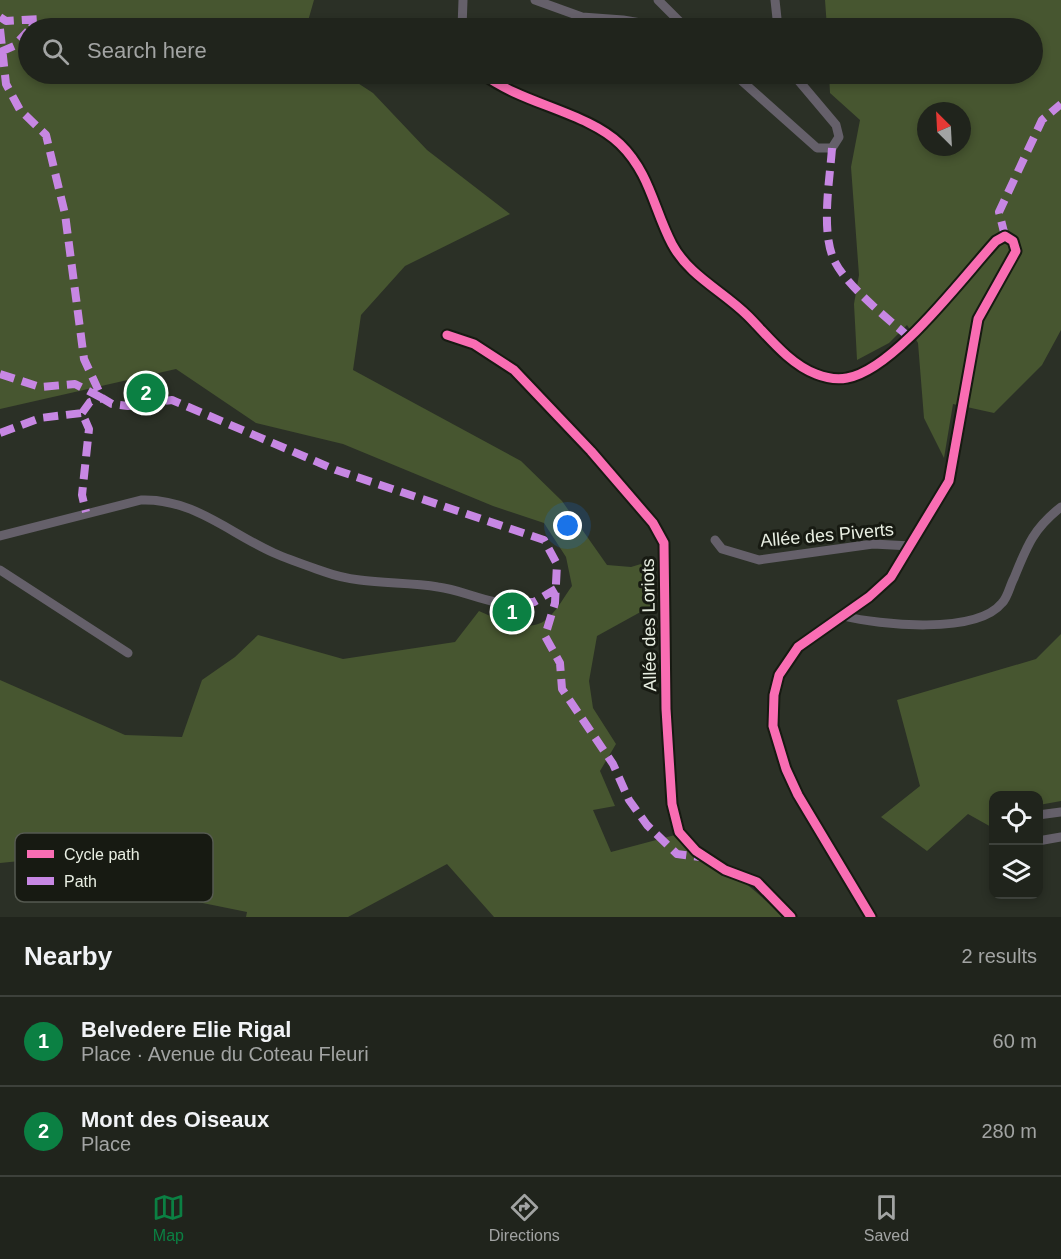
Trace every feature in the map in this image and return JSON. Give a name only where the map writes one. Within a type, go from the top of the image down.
[{"type":"street","points":[[462,0],[462,18]]},
{"type":"street","points":[[535,0],[582,17],[596,18]]},
{"type":"street","points":[[658,0],[676,18]]},
{"type":"street","points":[[775,0],[776,18]]},
{"type":"street","points":[[496,84],[592,126],[620,144],[650,185],[672,244],[688,267],[741,309],[794,362],[814,374],[832,379],[848,378],[863,373],[902,346],[996,241],[1005,236],[1013,241],[1016,250],[978,319],[949,481],[891,577],[843,616],[798,647],[779,675],[774,695],[774,726],[786,769],[798,795],[871,917]]},
{"type":"street","points":[[745,84],[817,148],[832,148],[839,137],[836,125],[801,84]]},
{"type":"street","name":"Allée des Loriots","points":[[447,335],[474,344],[514,370],[591,451],[653,523],[664,543],[666,709],[672,804],[679,832],[696,850],[725,870],[757,882],[791,917]]},
{"type":"street","points":[[0,536],[130,502],[159,499],[203,513],[274,553],[328,573],[359,580],[438,586],[500,602],[522,602]]},
{"type":"street","points":[[843,616],[863,621],[949,625],[980,620],[1003,603],[1041,523],[1061,507]]},
{"type":"street","name":"Allée des Piverts","points":[[715,540],[722,549],[759,560],[873,544],[911,546]]},
{"type":"street","points":[[0,570],[128,653]]},
{"type":"street","points":[[1043,814],[1061,812]]},
{"type":"street","points":[[1043,840],[1061,837]]},
{"type":"green space","points":[[0,0],[314,0],[309,18],[18,18],[18,84],[359,84],[373,93],[427,150],[510,214],[405,266],[361,315],[353,370],[521,461],[562,501],[607,565],[631,567],[654,560],[655,604],[597,636],[589,681],[593,708],[616,744],[600,771],[615,806],[593,810],[611,852],[675,835],[745,883],[782,917],[494,917],[447,864],[348,917],[246,917],[247,912],[198,902],[213,902],[213,833],[15,833],[15,862],[0,863],[0,680],[125,735],[182,737],[202,680],[235,657],[258,635],[343,659],[455,642],[479,611],[512,624],[530,626],[538,624],[553,613],[572,586],[566,557],[544,523],[493,506],[343,444],[256,423],[176,369],[0,409]]},
{"type":"green space","points":[[825,0],[1061,0],[1061,330],[1042,365],[994,413],[953,404],[944,458],[924,418],[918,343],[907,325],[889,343],[857,360],[854,304],[859,275],[851,167],[860,120],[830,93],[830,84],[1043,84],[1043,18],[826,18]]},
{"type":"green space","points":[[1061,634],[1061,801],[1043,804],[1043,791],[989,791],[989,826],[968,814],[927,851],[881,817],[920,786],[897,700],[1036,659]]},
{"type":"marked path","points":[[0,17],[6,21],[18,20]]},
{"type":"marked path","points":[[0,29],[6,84],[20,110],[46,135],[65,214],[84,359],[102,398]]},
{"type":"marked path","points":[[0,52],[18,42]]},
{"type":"marked path","points":[[1005,236],[999,212],[1042,120],[1061,104]]},
{"type":"marked path","points":[[832,148],[827,221],[830,250],[835,262],[849,282],[909,337]]},
{"type":"marked path","points":[[0,374],[40,387],[75,384],[102,398]]},
{"type":"marked path","points":[[82,413],[90,402],[102,398],[112,404],[128,406],[172,400],[336,470],[544,540],[557,564],[555,603],[545,636],[560,663],[562,689],[613,764],[629,800],[647,825],[677,854],[700,857]]},
{"type":"marked path","points":[[0,433],[40,418],[82,413],[89,429],[82,495],[86,512]]},
{"type":"marked path","points":[[522,602],[534,602],[556,589]]},
{"type":"cycle path","points":[[499,84],[590,124],[620,144],[645,179],[666,231],[679,255],[707,283],[748,316],[788,357],[806,369],[828,378],[847,378],[866,371],[885,358],[927,320],[996,241],[1005,236],[1013,241],[1016,251],[978,319],[949,481],[891,577],[869,597],[798,647],[779,675],[774,695],[773,726],[786,769],[798,795],[871,917]]},
{"type":"cycle path","points":[[447,335],[474,344],[514,370],[591,451],[653,523],[664,543],[666,709],[672,804],[679,832],[696,851],[725,870],[757,882],[791,917]]},
{"type":"place","name":"Mont des Oiseaux","points":[[146,393]]},
{"type":"place","name":"Belvedere Elie Rigal","points":[[512,612]]}]
